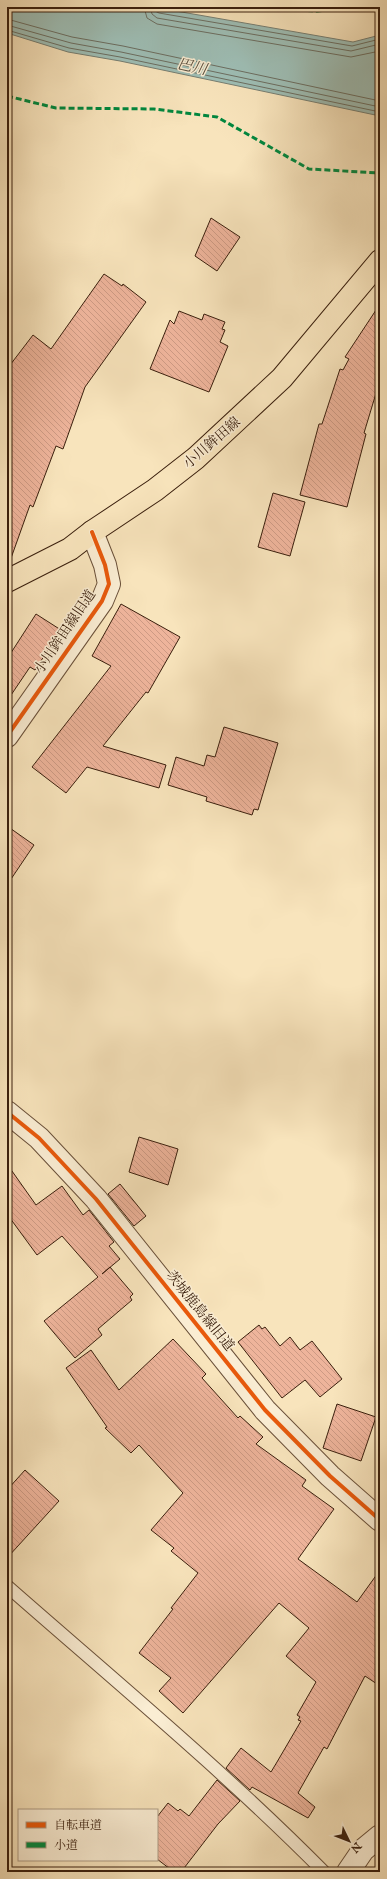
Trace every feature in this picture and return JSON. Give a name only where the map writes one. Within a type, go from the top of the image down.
[{"type":"main road","name":"小川鉾田線","points":[[7,581],[70,549],[92,532],[155,490],[196,458],[235,424],[282,378],[380,261]]},
{"type":"street","name":"小川鉾田線旧道","points":[[7,736],[102,601],[108,584],[105,565],[92,532]]},
{"type":"street","name":"茨城鹿島線旧道","points":[[7,1112],[39,1138],[96,1199],[265,1410],[330,1476],[380,1520]]},
{"type":"street","points":[[348,1872],[363,1850],[380,1836]]},
{"type":"lane","points":[[7,1586],[221,1772],[281,1828],[324,1872]]},
{"type":"water","name":"巴川","points":[[7,7],[153,7],[353,42],[380,35],[380,116],[120,61],[68,52],[7,33]]},
{"type":"building","points":[[211,218],[240,237],[217,271],[195,256]]},
{"type":"building","points":[[104,274],[122,286],[123,284],[146,302],[85,387],[63,449],[56,446],[33,507],[30,505],[10,561],[7,561],[7,369],[33,335],[51,349]]},
{"type":"building","points":[[380,304],[380,380],[364,433],[366,434],[347,507],[300,495],[319,424],[322,424],[340,369],[343,370],[349,359],[345,357]]},
{"type":"building","points":[[179,311],[202,320],[204,314],[225,322],[222,329],[225,330],[220,342],[228,346],[209,392],[150,369],[170,320],[174,324]]},
{"type":"building","points":[[273,493],[305,502],[290,556],[258,547]]},
{"type":"building","points":[[121,604],[180,637],[148,693],[146,692],[103,746],[166,765],[159,788],[87,767],[66,793],[32,767],[111,666],[92,656]]},
{"type":"building","points":[[36,614],[61,630],[35,670],[30,667],[7,701],[7,659]]},
{"type":"building","points":[[224,727],[278,743],[258,810],[254,809],[252,815],[206,801],[207,797],[168,785],[176,757],[204,766],[207,755],[215,757]]},
{"type":"building","points":[[7,826],[34,845],[7,885]]},
{"type":"building","points":[[139,1137],[178,1149],[168,1185],[129,1172]]},
{"type":"building","points":[[7,1164],[36,1205],[62,1186],[83,1215],[89,1210],[114,1242],[109,1246],[120,1259],[110,1267],[133,1294],[130,1297],[132,1300],[98,1329],[102,1335],[75,1358],[44,1321],[98,1277],[62,1236],[37,1255],[7,1214]]},
{"type":"building","points":[[120,1184],[146,1216],[134,1226],[108,1194]]},
{"type":"building","points":[[259,1325],[262,1329],[265,1327],[280,1346],[290,1337],[300,1350],[312,1341],[342,1379],[320,1397],[305,1380],[282,1398],[238,1342]]},
{"type":"building","points":[[173,1339],[206,1374],[202,1378],[238,1418],[240,1416],[263,1437],[256,1444],[306,1480],[302,1486],[334,1509],[298,1559],[357,1602],[380,1570],[380,1686],[365,1676],[327,1749],[324,1747],[298,1793],[315,1807],[308,1818],[252,1787],[250,1790],[226,1768],[241,1748],[271,1772],[277,1762],[301,1721],[298,1720],[300,1717],[297,1715],[316,1682],[286,1656],[309,1628],[279,1603],[183,1713],[159,1691],[171,1678],[139,1653],[173,1609],[171,1608],[198,1573],[171,1551],[174,1548],[151,1530],[183,1493],[139,1445],[131,1453],[105,1428],[107,1427],[66,1368],[91,1350],[119,1390]]},
{"type":"building","points":[[337,1404],[376,1417],[361,1461],[323,1448]]},
{"type":"building","points":[[25,1470],[59,1501],[7,1558],[7,1490]]},
{"type":"building","points":[[217,1780],[240,1801],[218,1824],[181,1872],[174,1872],[158,1860],[158,1816],[168,1803],[178,1811],[180,1809],[189,1816]]},
{"type":"marked path","points":[[226,7],[317,11],[368,7]]},
{"type":"marked path","points":[[7,96],[56,108],[154,109],[217,117],[309,169],[380,173]]},
{"type":"cycle path","points":[[7,736],[102,601],[109,584],[105,565],[92,532]]},
{"type":"cycle path","points":[[7,1112],[39,1138],[96,1199],[265,1410],[330,1476],[380,1520]]}]
